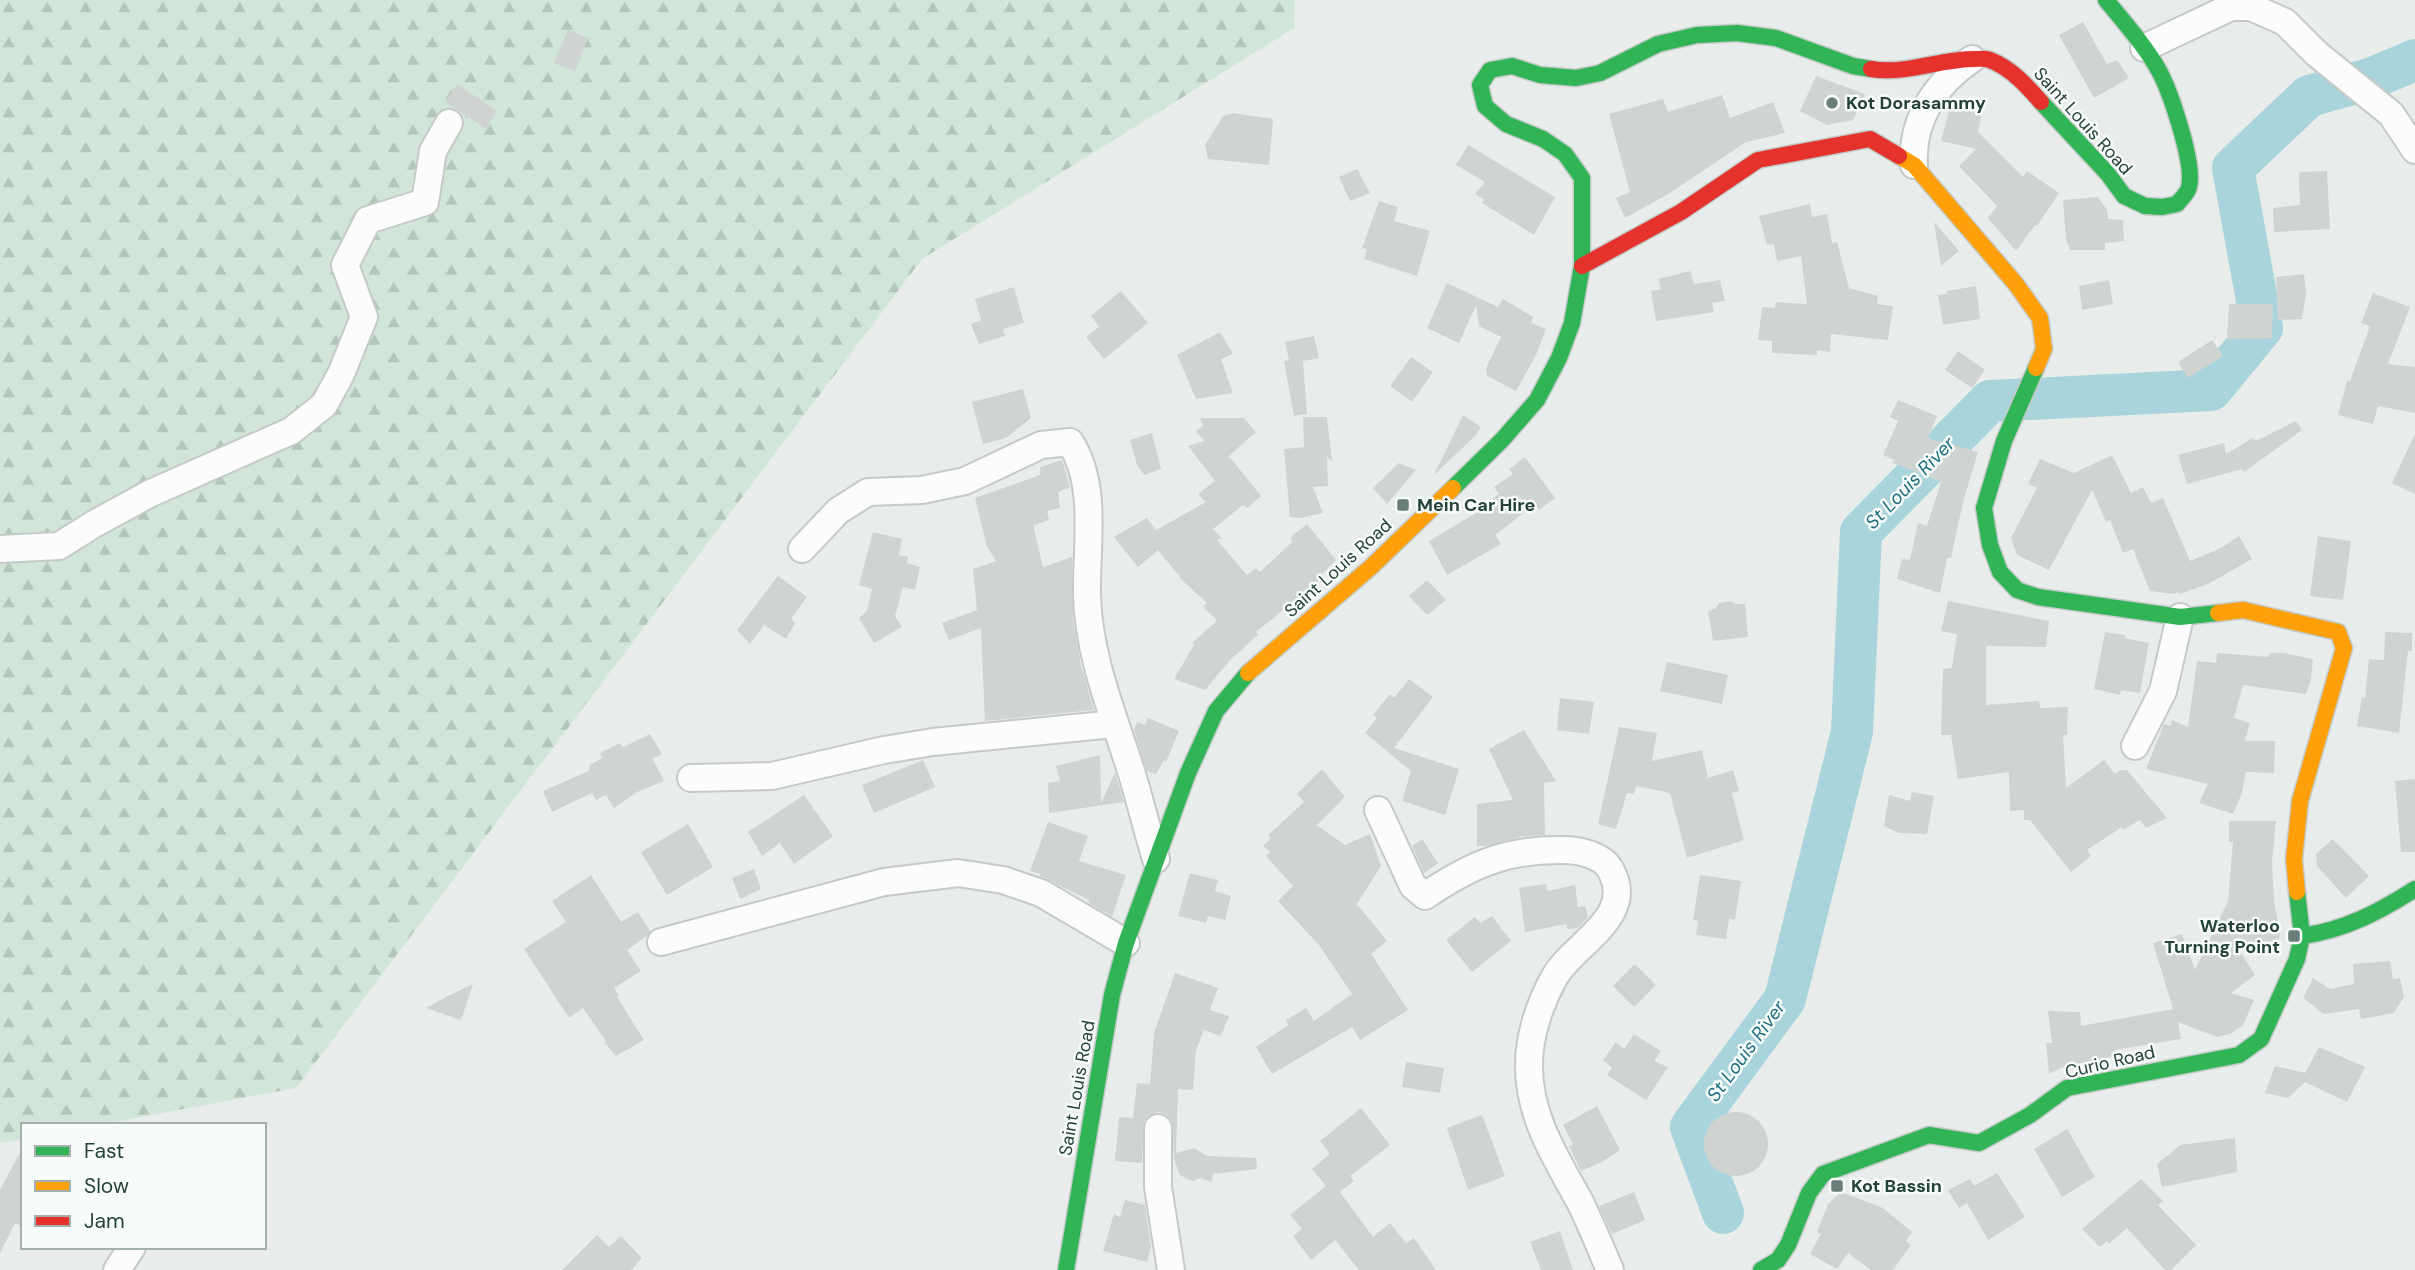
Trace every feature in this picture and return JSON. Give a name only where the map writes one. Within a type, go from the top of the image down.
[{"type":"main road","name":"Saint Louis Road","points":[[1066,1270],[1112,995],[1126,943],[1156,859],[1188,773],[1216,710],[1248,673],[1371,567],[1502,440],[1537,400],[1559,358],[1572,324],[1582,266],[1582,178],[1565,154],[1543,139],[1506,124],[1485,107],[1480,85],[1490,70],[1512,66],[1540,75],[1576,78],[1600,73],[1658,44],[1697,35],[1737,33],[1776,38],[1853,66],[1882,71],[1919,67],[1952,58],[1989,59],[2019,78],[2108,174],[2124,196],[2145,206],[2177,204],[2189,189],[2191,168],[2187,148],[2159,70],[2130,28],[2106,0]]},
{"type":"main road","points":[[1582,266],[1681,212],[1758,160],[1870,139],[1913,165],[2015,283],[2040,318],[2044,349],[2004,441],[1984,508],[1990,545],[2000,572],[2017,590],[2038,597],[2180,617],[2243,610],[2338,632],[2344,648],[2300,801],[2294,859],[2302,936],[2348,927],[2379,912],[2415,889]]},
{"type":"main road","name":"Curio Road","points":[[1761,1270],[1778,1260],[1809,1192],[1824,1174],[1929,1135],[1979,1143],[2030,1115],[2067,1088],[2239,1055],[2261,1039],[2297,959],[2302,936]]},
{"type":"street","points":[[2144,48],[2231,7],[2251,7],[2285,22],[2317,54],[2390,114],[2415,150]]},
{"type":"street","points":[[1913,165],[1916,134],[1929,102],[1952,72],[1972,59]]},
{"type":"street","points":[[0,549],[59,546],[151,493],[291,431],[324,405],[341,374],[364,317],[345,265],[368,220],[425,202],[433,151],[449,122]]},
{"type":"street","points":[[802,549],[838,511],[868,492],[922,490],[965,481],[1041,445],[1070,442],[1086,479],[1087,598],[1093,642],[1114,724],[1156,859]]},
{"type":"street","points":[[2135,746],[2163,691],[2180,617]]},
{"type":"street","points":[[691,778],[772,776],[884,750],[933,742],[1114,724]]},
{"type":"street","points":[[1378,810],[1413,886],[1425,896],[1473,866],[1505,855],[1537,850],[1572,850],[1592,855],[1608,866],[1616,880],[1617,897],[1611,916],[1574,952],[1554,977],[1531,1037],[1529,1065],[1533,1102],[1546,1141],[1580,1202],[1610,1270]]},
{"type":"street","points":[[661,942],[884,882],[958,873],[1003,880],[1041,892],[1126,943]]},
{"type":"street","points":[[1158,1128],[1158,1187],[1171,1270]]},
{"type":"street","points":[[117,1270],[131,1249]]},
{"type":"green space","points":[[0,0],[1295,0],[1294,28],[922,259],[296,1088],[109,1123],[21,1123],[21,1139],[0,1143]]},
{"type":"building","points":[[2083,22],[2107,64],[2117,60],[2129,78],[2094,98],[2059,35]]},
{"type":"building","points":[[568,30],[588,38],[575,72],[554,63]]},
{"type":"building","name":"Kot Dorasammy","points":[[1816,76],[1865,94],[1853,120],[1827,125],[1800,111]]},
{"type":"building","points":[[457,84],[497,111],[486,129],[445,102]]},
{"type":"building","points":[[1722,95],[1730,118],[1773,102],[1785,133],[1746,142],[1670,193],[1625,218],[1616,198],[1630,192],[1609,114],[1663,99],[1668,112]]},
{"type":"building","points":[[1952,100],[1983,107],[1978,132],[2023,177],[2027,171],[2059,193],[2016,251],[1988,218],[1997,206],[1959,166],[1976,149],[1941,141]]},
{"type":"building","points":[[1233,113],[1273,119],[1269,165],[1208,159],[1205,145],[1223,116]]},
{"type":"building","points":[[1468,145],[1555,197],[1534,235],[1482,203],[1484,200],[1475,194],[1485,182],[1456,165]]},
{"type":"building","points":[[1357,169],[1370,193],[1350,201],[1339,177]]},
{"type":"building","points":[[2327,171],[2330,229],[2274,232],[2273,208],[2300,205],[2299,172]]},
{"type":"building","points":[[2098,197],[2107,210],[2108,219],[2123,220],[2124,241],[2105,243],[2105,250],[2070,250],[2066,240],[2063,200]]},
{"type":"building","points":[[1379,201],[1398,207],[1394,221],[1430,231],[1417,276],[1364,259],[1367,249],[1362,248]]},
{"type":"building","points":[[1810,204],[1812,217],[1827,214],[1832,243],[1837,242],[1849,288],[1878,296],[1877,304],[1893,306],[1888,340],[1831,334],[1830,352],[1817,350],[1817,355],[1772,353],[1772,341],[1758,340],[1762,307],[1775,308],[1776,302],[1807,304],[1801,256],[1777,261],[1774,244],[1767,245],[1759,216]]},
{"type":"building","points":[[1934,222],[1959,251],[1941,266]]},
{"type":"building","points":[[1690,271],[1694,284],[1720,280],[1725,301],[1712,303],[1714,312],[1656,321],[1651,291],[1661,289],[1658,279]]},
{"type":"building","points":[[2304,274],[2306,293],[2302,319],[2278,320],[2276,277]]},
{"type":"building","points":[[2109,280],[2113,304],[2082,310],[2079,286]]},
{"type":"building","points":[[1447,283],[1498,307],[1503,299],[1533,317],[1531,323],[1546,329],[1536,355],[1516,391],[1487,376],[1486,368],[1501,337],[1479,326],[1476,305],[1459,343],[1427,328]]},
{"type":"building","points":[[1976,286],[1980,319],[1943,325],[1938,295]]},
{"type":"building","points":[[1014,287],[1024,323],[1003,329],[1005,336],[979,344],[971,324],[981,320],[975,299]]},
{"type":"building","points":[[1121,291],[1148,323],[1104,359],[1086,337],[1099,327],[1091,316]]},
{"type":"building","points":[[2373,293],[2410,307],[2388,364],[2415,367],[2415,413],[2378,406],[2373,424],[2338,415],[2347,381],[2350,381],[2370,326],[2361,323]]},
{"type":"building","points":[[2229,304],[2273,304],[2272,338],[2227,339]]},
{"type":"building","points":[[1220,332],[1233,354],[1221,359],[1233,393],[1196,399],[1177,355]]},
{"type":"building","points":[[1314,336],[1319,358],[1303,361],[1307,414],[1294,416],[1284,361],[1289,360],[1285,342]]},
{"type":"building","points":[[2212,340],[2223,356],[2188,378],[2178,362]]},
{"type":"building","points":[[1958,351],[1985,370],[1972,388],[1945,370]]},
{"type":"building","points":[[1411,357],[1433,372],[1412,402],[1390,386]]},
{"type":"building","points":[[1023,389],[1031,418],[1006,438],[983,444],[972,402]]},
{"type":"building","points":[[1898,400],[1937,416],[1928,438],[1978,452],[1963,502],[1951,558],[1947,558],[1940,593],[1897,579],[1902,559],[1910,560],[1918,523],[1927,526],[1941,482],[1893,463],[1894,460],[1883,455],[1898,421],[1890,417]]},
{"type":"building","points":[[1463,415],[1481,427],[1434,475]]},
{"type":"building","points":[[1303,417],[1327,417],[1332,461],[1327,457],[1328,486],[1313,487],[1323,513],[1300,518],[1290,517],[1284,449],[1304,447]]},
{"type":"building","points":[[1200,418],[1244,418],[1256,432],[1229,456],[1261,496],[1247,508],[1243,505],[1213,529],[1222,538],[1217,540],[1247,575],[1256,568],[1260,572],[1292,542],[1291,537],[1307,524],[1336,560],[1322,574],[1324,577],[1256,632],[1258,635],[1231,659],[1205,690],[1174,679],[1194,645],[1192,643],[1217,621],[1203,606],[1207,603],[1183,581],[1158,550],[1138,567],[1114,537],[1147,518],[1156,530],[1206,502],[1198,494],[1215,481],[1188,446],[1204,441],[1196,431],[1203,426]]},
{"type":"building","points":[[2296,421],[2302,430],[2244,472],[2242,469],[2187,484],[2178,455],[2224,443],[2226,454],[2253,438],[2256,441]]},
{"type":"building","points":[[1152,433],[1161,469],[1144,475],[1137,465],[1130,440]]},
{"type":"building","points":[[2415,434],[2415,494],[2392,483]]},
{"type":"building","points":[[2112,455],[2131,493],[2143,487],[2151,503],[2163,498],[2190,561],[2221,548],[2239,536],[2252,559],[2208,584],[2180,594],[2150,591],[2133,549],[2123,553],[2110,520],[2106,522],[2092,490],[2049,570],[2017,555],[2011,538],[2037,488],[2028,484],[2040,459],[2074,473]]},
{"type":"building","points":[[1525,457],[1555,498],[1539,510],[1535,504],[1495,535],[1501,544],[1447,575],[1429,541],[1483,509],[1482,507],[1499,494],[1494,487],[1513,474],[1509,469]]},
{"type":"building","points":[[1062,460],[1070,487],[1058,492],[1060,508],[1047,511],[1049,520],[1034,525],[1034,529],[1043,567],[1072,557],[1073,619],[1081,665],[1094,710],[985,721],[981,628],[949,640],[942,623],[977,610],[973,569],[996,561],[987,547],[975,498],[1040,475],[1040,467]]},
{"type":"building","points":[[1399,463],[1416,470],[1387,504],[1373,488]]},
{"type":"building","points":[[873,532],[902,539],[899,555],[908,557],[907,563],[920,567],[915,590],[903,587],[895,616],[902,627],[874,643],[859,618],[867,611],[872,589],[859,585]]},
{"type":"building","points":[[2318,536],[2351,541],[2343,600],[2310,596]]},
{"type":"building","points":[[778,576],[807,597],[791,619],[795,623],[786,639],[764,625],[750,644],[737,630]]},
{"type":"building","points":[[1427,580],[1446,600],[1427,615],[1409,596]]},
{"type":"building","points":[[1731,601],[1745,604],[1748,637],[1713,641],[1708,611],[1716,608],[1719,603]]},
{"type":"building","points":[[1948,601],[2049,621],[2046,647],[1986,646],[1986,705],[2039,701],[2040,708],[2068,707],[2067,735],[2063,735],[2066,788],[2104,760],[2115,774],[2120,770],[2127,770],[2167,818],[2146,828],[2140,820],[2123,830],[2122,827],[2087,850],[2091,856],[2071,872],[2030,820],[2024,820],[2024,810],[2010,811],[2009,772],[1958,779],[1951,735],[1941,735],[1943,669],[1952,668],[1957,634],[1941,631]]},
{"type":"building","points":[[2105,632],[2149,643],[2140,693],[2121,690],[2120,695],[2094,689]]},
{"type":"building","points":[[2385,632],[2412,633],[2412,651],[2408,651],[2399,733],[2357,726],[2362,697],[2365,698],[2369,659],[2384,660]]},
{"type":"building","points":[[2217,653],[2269,657],[2270,653],[2284,653],[2313,659],[2311,680],[2306,694],[2243,685],[2234,718],[2250,723],[2245,741],[2275,741],[2274,773],[2246,772],[2242,793],[2233,814],[2199,803],[2208,784],[2146,769],[2164,724],[2170,726],[2172,720],[2188,727],[2197,661],[2216,663]]},
{"type":"building","points":[[1667,662],[1728,675],[1722,704],[1660,691]]},
{"type":"building","points":[[1409,679],[1433,697],[1394,748],[1459,769],[1445,815],[1402,801],[1411,771],[1365,733],[1377,718],[1373,715],[1390,694],[1394,698]]},
{"type":"building","points":[[1560,698],[1594,702],[1589,734],[1557,730]]},
{"type":"building","points":[[1148,718],[1179,731],[1166,762],[1164,760],[1156,774],[1147,771],[1134,730],[1137,722],[1145,725]]},
{"type":"building","points":[[1619,727],[1657,733],[1652,761],[1702,750],[1708,778],[1733,770],[1739,791],[1732,793],[1744,840],[1687,858],[1670,793],[1636,786],[1634,794],[1627,793],[1616,829],[1598,824]]},
{"type":"building","points":[[1524,730],[1556,781],[1544,783],[1545,835],[1477,846],[1477,804],[1513,800],[1489,749]]},
{"type":"building","points":[[650,734],[662,754],[653,759],[664,781],[637,792],[614,808],[606,795],[596,800],[592,793],[552,812],[543,791],[589,771],[590,765],[602,758],[600,753],[620,743],[623,747]]},
{"type":"building","points":[[1100,755],[1101,803],[1115,773],[1124,802],[1049,813],[1048,783],[1060,781],[1056,766]]},
{"type":"building","points":[[923,760],[935,787],[874,813],[862,785]]},
{"type":"building","points":[[1322,769],[1345,797],[1317,825],[1345,845],[1370,834],[1381,866],[1357,904],[1387,941],[1371,954],[1408,1010],[1360,1040],[1352,1027],[1272,1074],[1256,1047],[1288,1025],[1286,1020],[1306,1008],[1314,1021],[1352,994],[1319,945],[1278,901],[1293,886],[1266,856],[1270,852],[1263,846],[1271,838],[1268,835],[1304,802],[1297,794]]},
{"type":"building","points":[[2415,779],[2415,852],[2401,852],[2395,781]]},
{"type":"building","points":[[1912,792],[1934,796],[1927,834],[1899,833],[1884,826],[1889,795],[1910,801]]},
{"type":"building","points":[[804,795],[833,836],[794,864],[780,843],[762,856],[748,832]]},
{"type":"building","points":[[2229,821],[2276,821],[2272,861],[2274,900],[2280,935],[2277,946],[2235,943],[2255,975],[2231,993],[2254,1000],[2243,1025],[2230,1034],[2217,1037],[2178,1022],[2181,1039],[2115,1050],[2117,1056],[2063,1067],[2049,1074],[2046,1043],[2052,1043],[2048,1011],[2080,1012],[2081,1026],[2173,1009],[2153,943],[2182,934],[2195,970],[2228,901],[2233,842],[2229,842]]},
{"type":"building","points":[[1048,822],[1088,836],[1079,861],[1126,875],[1112,917],[1089,903],[1089,900],[1030,871]]},
{"type":"building","points":[[688,824],[713,867],[667,895],[641,852]]},
{"type":"building","points":[[1422,839],[1438,863],[1424,873],[1412,846]]},
{"type":"building","points":[[2333,839],[2369,876],[2346,898],[2317,866],[2316,854]]},
{"type":"building","points":[[754,869],[761,889],[740,899],[732,878]]},
{"type":"building","points":[[1190,873],[1218,880],[1215,891],[1231,896],[1225,920],[1208,916],[1206,923],[1178,916]]},
{"type":"building","points":[[591,875],[621,922],[638,912],[650,931],[627,950],[641,971],[614,988],[644,1040],[616,1056],[583,1008],[569,1018],[524,949],[566,922],[552,901]]},
{"type":"building","points":[[1700,875],[1741,881],[1735,920],[1729,919],[1726,939],[1696,935],[1698,921],[1693,920]]},
{"type":"building","points":[[1546,884],[1547,891],[1575,885],[1578,907],[1585,906],[1588,917],[1578,928],[1567,929],[1566,924],[1525,932],[1519,888]]},
{"type":"building","points":[[1492,916],[1511,941],[1472,972],[1446,940],[1475,917],[1480,923]]},
{"type":"building","points":[[2390,961],[2393,979],[2400,978],[2404,997],[2394,1013],[2361,1019],[2359,1009],[2324,1014],[2303,998],[2313,978],[2330,989],[2354,984],[2353,964]]},
{"type":"building","points":[[1635,964],[1656,985],[1634,1007],[1613,986]]},
{"type":"building","points":[[1175,973],[1218,988],[1210,1010],[1229,1016],[1221,1036],[1204,1030],[1196,1050],[1193,1090],[1178,1089],[1176,1153],[1194,1148],[1207,1156],[1256,1158],[1257,1169],[1213,1174],[1212,1182],[1200,1178],[1193,1181],[1180,1175],[1174,1159],[1172,1121],[1159,1112],[1144,1121],[1142,1163],[1115,1161],[1119,1117],[1133,1118],[1137,1083],[1150,1084],[1154,1033]]},
{"type":"building","points":[[473,984],[461,1020],[426,1008],[450,995]]},
{"type":"building","points":[[1634,1034],[1661,1051],[1654,1061],[1668,1067],[1646,1100],[1607,1075],[1612,1068],[1603,1060],[1616,1042],[1624,1049]]},
{"type":"building","points":[[2319,1047],[2365,1067],[2347,1102],[2305,1082],[2288,1098],[2265,1093],[2275,1066],[2305,1073]]},
{"type":"building","points":[[1406,1062],[1444,1068],[1440,1093],[1402,1087]]},
{"type":"building","points":[[1597,1106],[1620,1150],[1581,1171],[1569,1146],[1573,1144],[1563,1125]]},
{"type":"building","points":[[1361,1108],[1390,1145],[1350,1176],[1354,1181],[1340,1192],[1373,1237],[1390,1223],[1406,1243],[1414,1238],[1436,1270],[1359,1270],[1335,1240],[1311,1260],[1293,1236],[1302,1229],[1290,1215],[1326,1186],[1312,1169],[1330,1154],[1320,1141]]},
{"type":"building","points":[[1736,1112],[1754,1118],[1762,1126],[1768,1144],[1762,1162],[1754,1170],[1736,1176],[1718,1170],[1710,1162],[1704,1144],[1710,1126],[1718,1118]]},
{"type":"building","points":[[1482,1115],[1505,1176],[1468,1190],[1447,1128]]},
{"type":"building","points":[[2067,1129],[2095,1177],[2062,1197],[2034,1149]]},
{"type":"building","points":[[2235,1138],[2237,1172],[2162,1187],[2157,1164],[2180,1145]]},
{"type":"building","points":[[21,1151],[21,1226],[15,1223],[0,1253],[0,1190]]},
{"type":"building","points":[[1997,1173],[2025,1217],[1988,1240],[1967,1203],[1959,1208],[1948,1190],[1970,1179],[1974,1186]]},
{"type":"building","points":[[2141,1179],[2163,1201],[2158,1205],[2196,1245],[2171,1270],[2165,1270],[2127,1228],[2109,1244],[2107,1241],[2100,1247],[2082,1229]]},
{"type":"building","points":[[1634,1192],[1645,1220],[1612,1234],[1599,1206]]},
{"type":"building","points":[[1841,1192],[1883,1208],[1912,1232],[1906,1241],[1911,1245],[1893,1270],[1871,1270],[1848,1253],[1837,1269],[1810,1254],[1821,1234],[1817,1232],[1828,1204]]},
{"type":"building","points":[[1125,1200],[1145,1205],[1151,1247],[1147,1262],[1103,1251],[1114,1214],[1120,1217]]},
{"type":"building","points":[[1560,1231],[1573,1270],[1541,1270],[1530,1242]]},
{"type":"building","points":[[597,1235],[609,1247],[621,1236],[642,1258],[631,1270],[562,1270]]},
{"type":"waterway","name":"St Louis River","points":[[1723,1213],[1691,1127],[1785,999],[1852,732],[1861,532],[1990,401],[2211,390],[2262,328],[2233,168],[2309,96],[2370,79],[2415,60]]},
{"type":"traffic: fast","points":[[2041,102],[2108,174],[2124,196],[2145,206],[2162,207],[2177,204],[2187,191],[2190,176],[2185,145],[2163,79],[2134,33],[2106,0]]},
{"type":"traffic: fast","points":[[1453,488],[1502,440],[1537,400],[1559,358],[1572,323],[1582,266],[1582,178],[1565,154],[1543,139],[1506,124],[1485,106],[1480,85],[1490,70],[1512,66],[1540,75],[1576,78],[1600,73],[1658,44],[1697,35],[1737,33],[1776,38],[1853,66],[1871,69]]},
{"type":"traffic: fast","points":[[2036,368],[2004,441],[1984,508],[1990,545],[2000,572],[2017,590],[2038,597],[2180,617],[2218,613]]},
{"type":"traffic: fast","points":[[1066,1270],[1112,995],[1126,943],[1188,773],[1216,711],[1248,673]]},
{"type":"traffic: fast","points":[[2302,936],[2361,919],[2415,889]]},
{"type":"traffic: fast","points":[[1761,1270],[1778,1260],[1788,1245],[1809,1193],[1823,1174],[1929,1135],[1979,1143],[2030,1115],[2067,1088],[2239,1055],[2261,1039],[2297,959],[2302,936],[2297,892]]},
{"type":"traffic: slow","points":[[1899,156],[1914,165],[2015,283],[2040,318],[2044,349],[2036,368]]},
{"type":"traffic: slow","points":[[1248,673],[1371,567],[1453,488]]},
{"type":"traffic: slow","points":[[2218,613],[2243,610],[2338,632],[2344,648],[2300,801],[2294,859],[2297,892]]},
{"type":"traffic: jam","points":[[1871,69],[1897,70],[1961,60],[1987,59],[2012,73],[2041,102]]},
{"type":"traffic: jam","points":[[1582,266],[1681,212],[1758,160],[1870,139],[1899,156]]},
{"type":"place","name":"Kot Dorasammy","points":[[1832,103]]},
{"type":"place","name":"Mein Car Hire","points":[[1403,505]]},
{"type":"place","name":"Waterloo Turning Point","points":[[2294,936]]},
{"type":"place","name":"Kot Bassin","points":[[1837,1186]]}]
